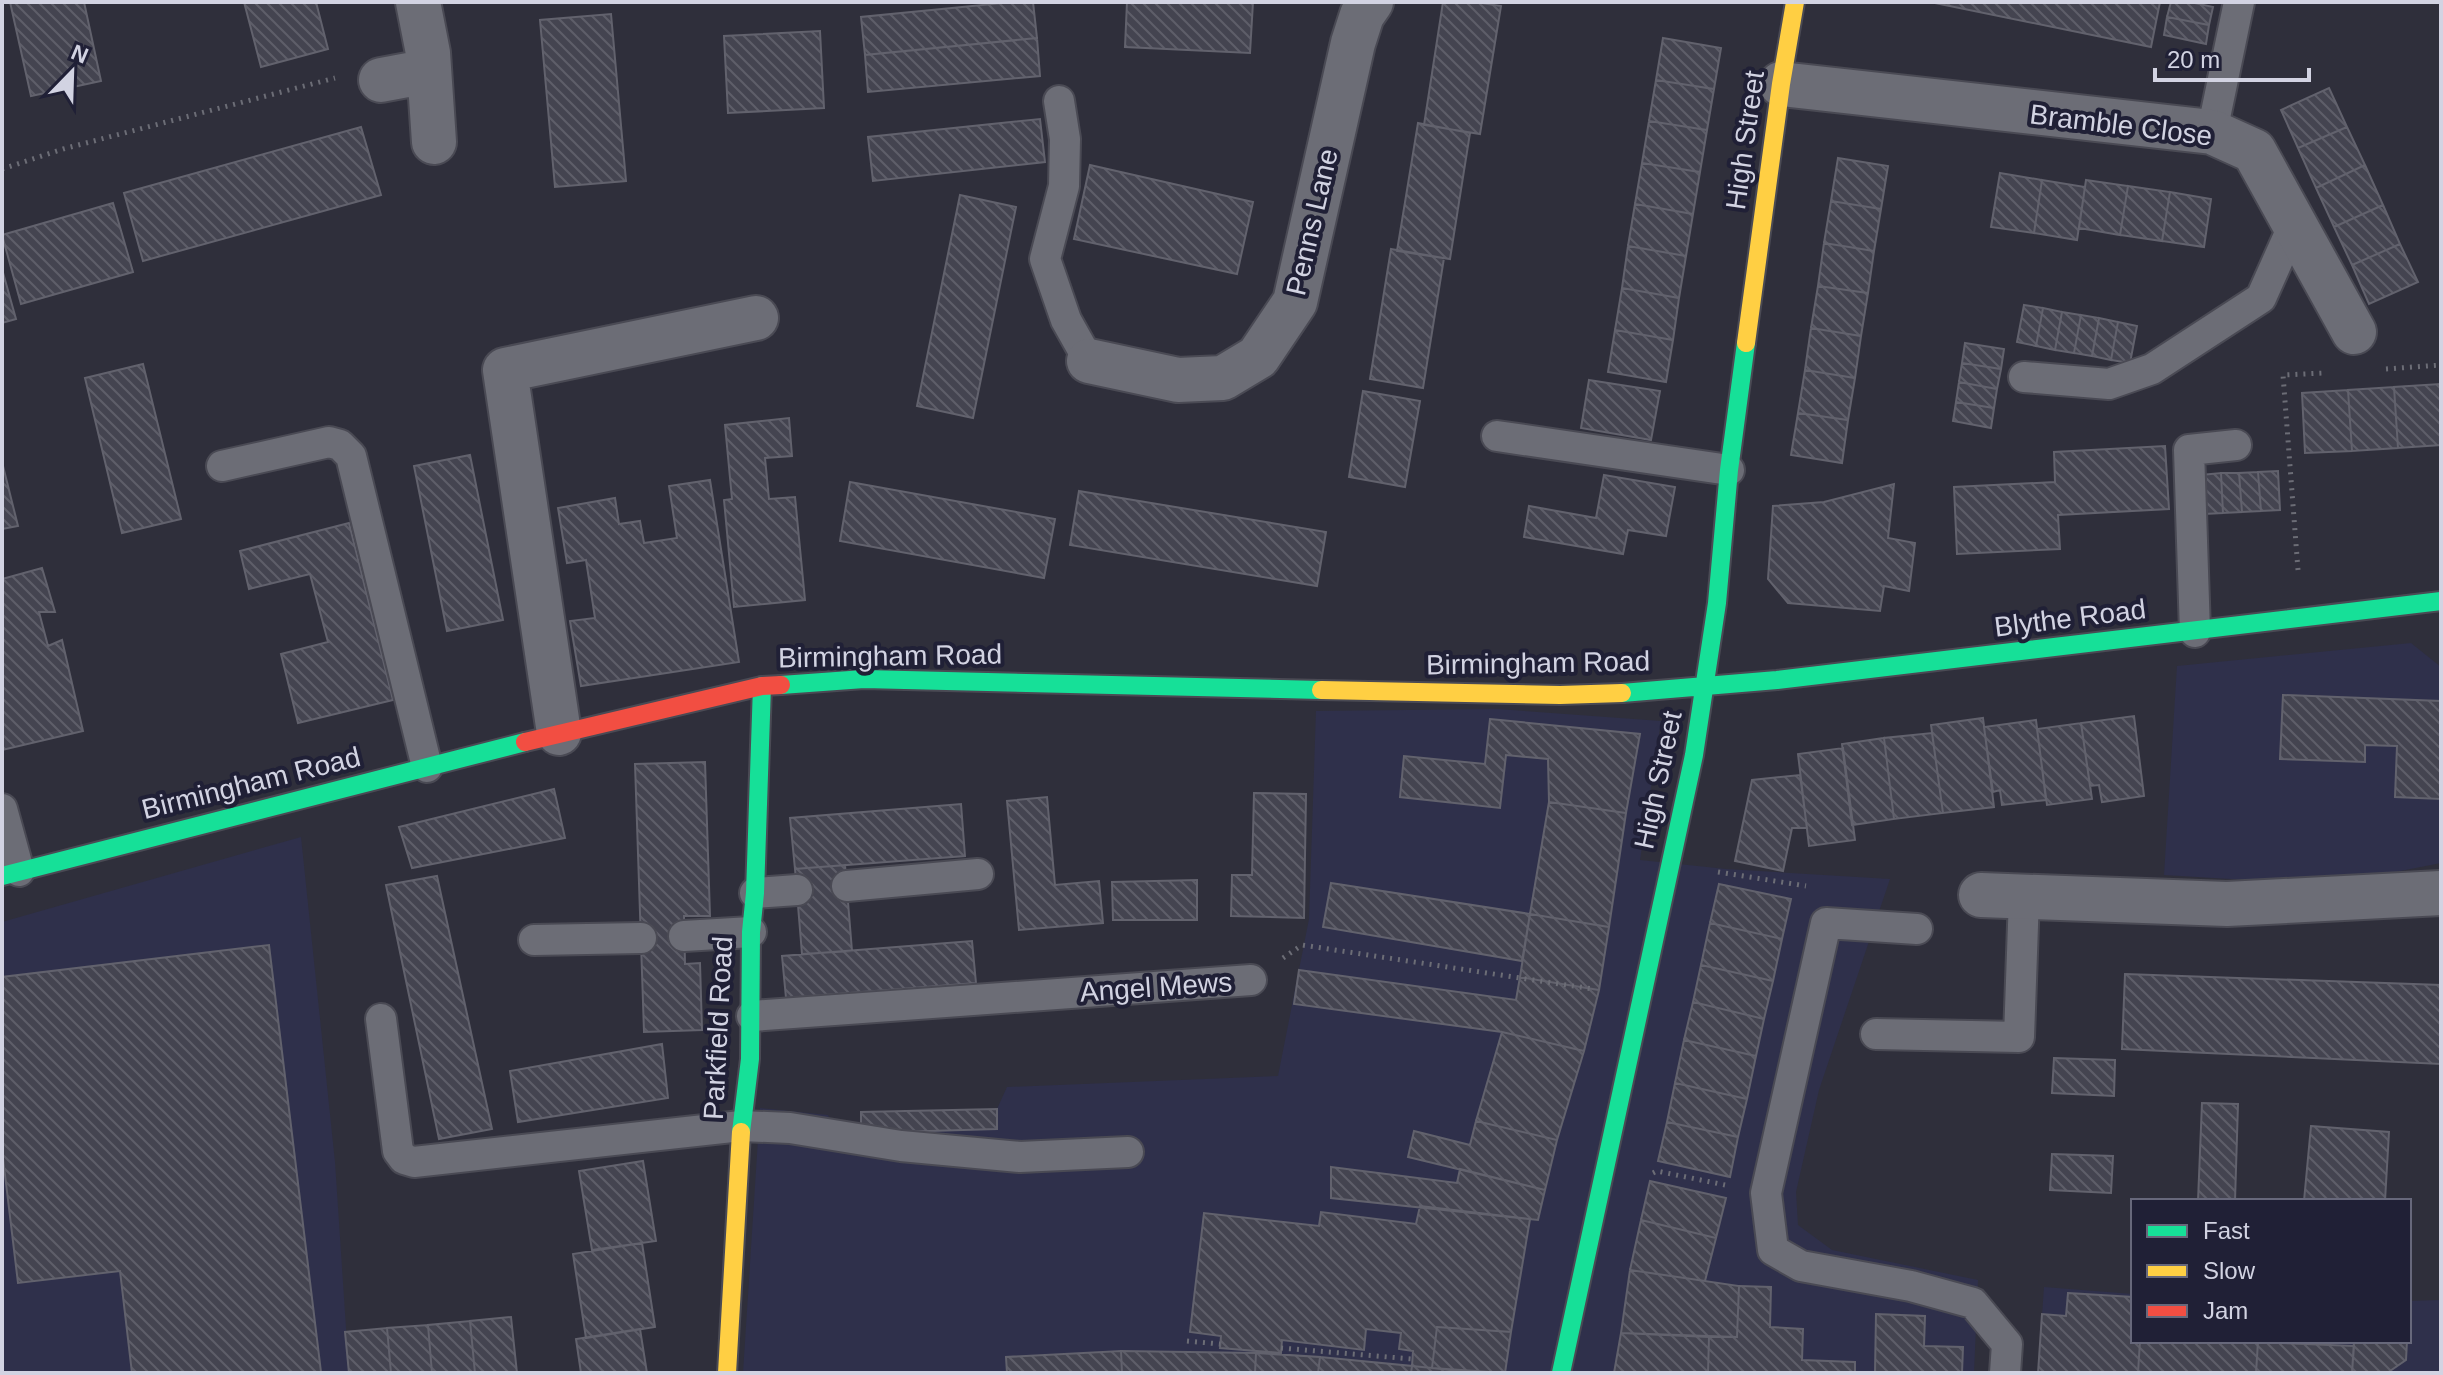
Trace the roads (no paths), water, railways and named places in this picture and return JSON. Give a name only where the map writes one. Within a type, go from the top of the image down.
[{"type":"main road","name":"High Street","points":[[1561,1373],[1694,755],[1706,686],[1729,470],[1781,84],[1788,3]]},
{"type":"main road","name":"Blythe Road","points":[[1706,686],[2195,632],[2441,601]]},
{"type":"main road","name":"Birmingham Road","points":[[11,873],[559,733],[762,686],[864,679],[1560,695],[1706,686]]},
{"type":"main road","name":"Parkfield Road","points":[[727,1373],[741,1126],[750,1059],[751,932],[762,686]]},
{"type":"street","points":[[418,2],[429,71],[434,142]]},
{"type":"street","name":"Penns Lane","points":[[1089,361],[1178,380],[1223,378],[1258,357],[1295,302],[1353,43],[1362,15],[1371,2]]},
{"type":"street","points":[[381,80],[429,71]]},
{"type":"street","name":"Bramble Close","points":[[1781,84],[1811,90],[2212,132],[2254,151],[2354,332]]},
{"type":"street","points":[[559,733],[505,370],[756,318]]},
{"type":"street","points":[[1981,895],[2227,904],[2441,893]]},
{"type":"lane","points":[[2212,132],[2239,2]]},
{"type":"lane","points":[[1059,101],[1065,139],[1064,186],[1045,259],[1066,320],[1089,361]]},
{"type":"lane","points":[[2024,377],[2109,384],[2152,369],[2261,298],[2294,224]]},
{"type":"lane","points":[[1497,436],[1729,470]]},
{"type":"lane","points":[[222,466],[329,442],[340,445],[351,456],[427,767]]},
{"type":"lane","points":[[2195,632],[2189,450],[2236,445]]},
{"type":"lane","points":[[2,809],[11,873]]},
{"type":"lane","points":[[847,886],[978,874]]},
{"type":"lane","points":[[755,893],[797,890]]},
{"type":"lane","points":[[1876,1034],[2019,1037],[2024,897]]},
{"type":"lane","points":[[1917,929],[1826,923],[1766,1193],[1773,1250],[1801,1266],[1911,1286],[1973,1303],[2007,1344],[2005,1373]]},
{"type":"lane","points":[[684,936],[751,932]]},
{"type":"lane","points":[[534,940],[641,938]]},
{"type":"lane","name":"Angel Mews","points":[[752,1016],[1251,980]]},
{"type":"lane","points":[[381,1019],[398,1151],[404,1159],[414,1162],[741,1126],[790,1128],[901,1146],[1020,1157],[1128,1152]]}]
